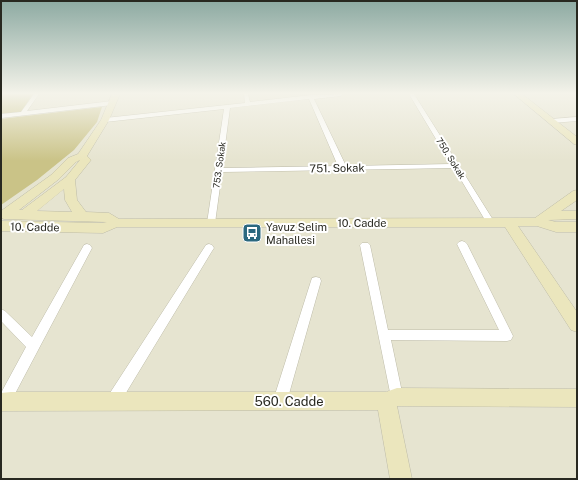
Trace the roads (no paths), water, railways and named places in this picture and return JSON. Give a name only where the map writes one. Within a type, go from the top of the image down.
[{"type":"main road","points":[[4,223],[72,160],[82,156],[106,116]]},
{"type":"main road","points":[[546,116],[577,142]]},
{"type":"main road","points":[[26,214],[70,179],[86,160],[82,156]]},
{"type":"main road","points":[[70,179],[70,198],[74,207],[83,216]]},
{"type":"main road","points":[[542,219],[577,194]]},
{"type":"main road","name":"10. Cadde","points":[[4,223],[26,214],[109,217],[116,223]]},
{"type":"main road","name":"10. Cadde","points":[[4,223],[103,228],[116,223],[509,223],[577,215]]},
{"type":"main road","name":"10. Cadde","points":[[542,219],[556,227],[577,227]]},
{"type":"main road","points":[[509,223],[577,325]]},
{"type":"main road","name":"560. Cadde","points":[[2,402],[577,398]]},
{"type":"main road","points":[[392,399],[401,479]]},
{"type":"street","points":[[105,120],[139,116]]},
{"type":"street","name":"753. Sokak","points":[[211,223],[226,116]]},
{"type":"street","points":[[316,116],[343,168]]},
{"type":"street","name":"750. Sokak","points":[[426,116],[491,223]]},
{"type":"street","points":[[552,121],[577,119]]},
{"type":"street","name":"751. Sokak","points":[[218,170],[456,166]]},
{"type":"street","points":[[384,335],[507,336],[462,244]]},
{"type":"street","points":[[365,245],[384,335],[392,399]]},
{"type":"street","points":[[2,402],[87,248]]},
{"type":"street","points":[[112,401],[209,248]]},
{"type":"street","points":[[280,401],[316,281]]},
{"type":"street","points":[[1,314],[33,346]]},
{"type":"place","name":"Yavuz Selim Mahallesi","points":[[252,233]]}]
